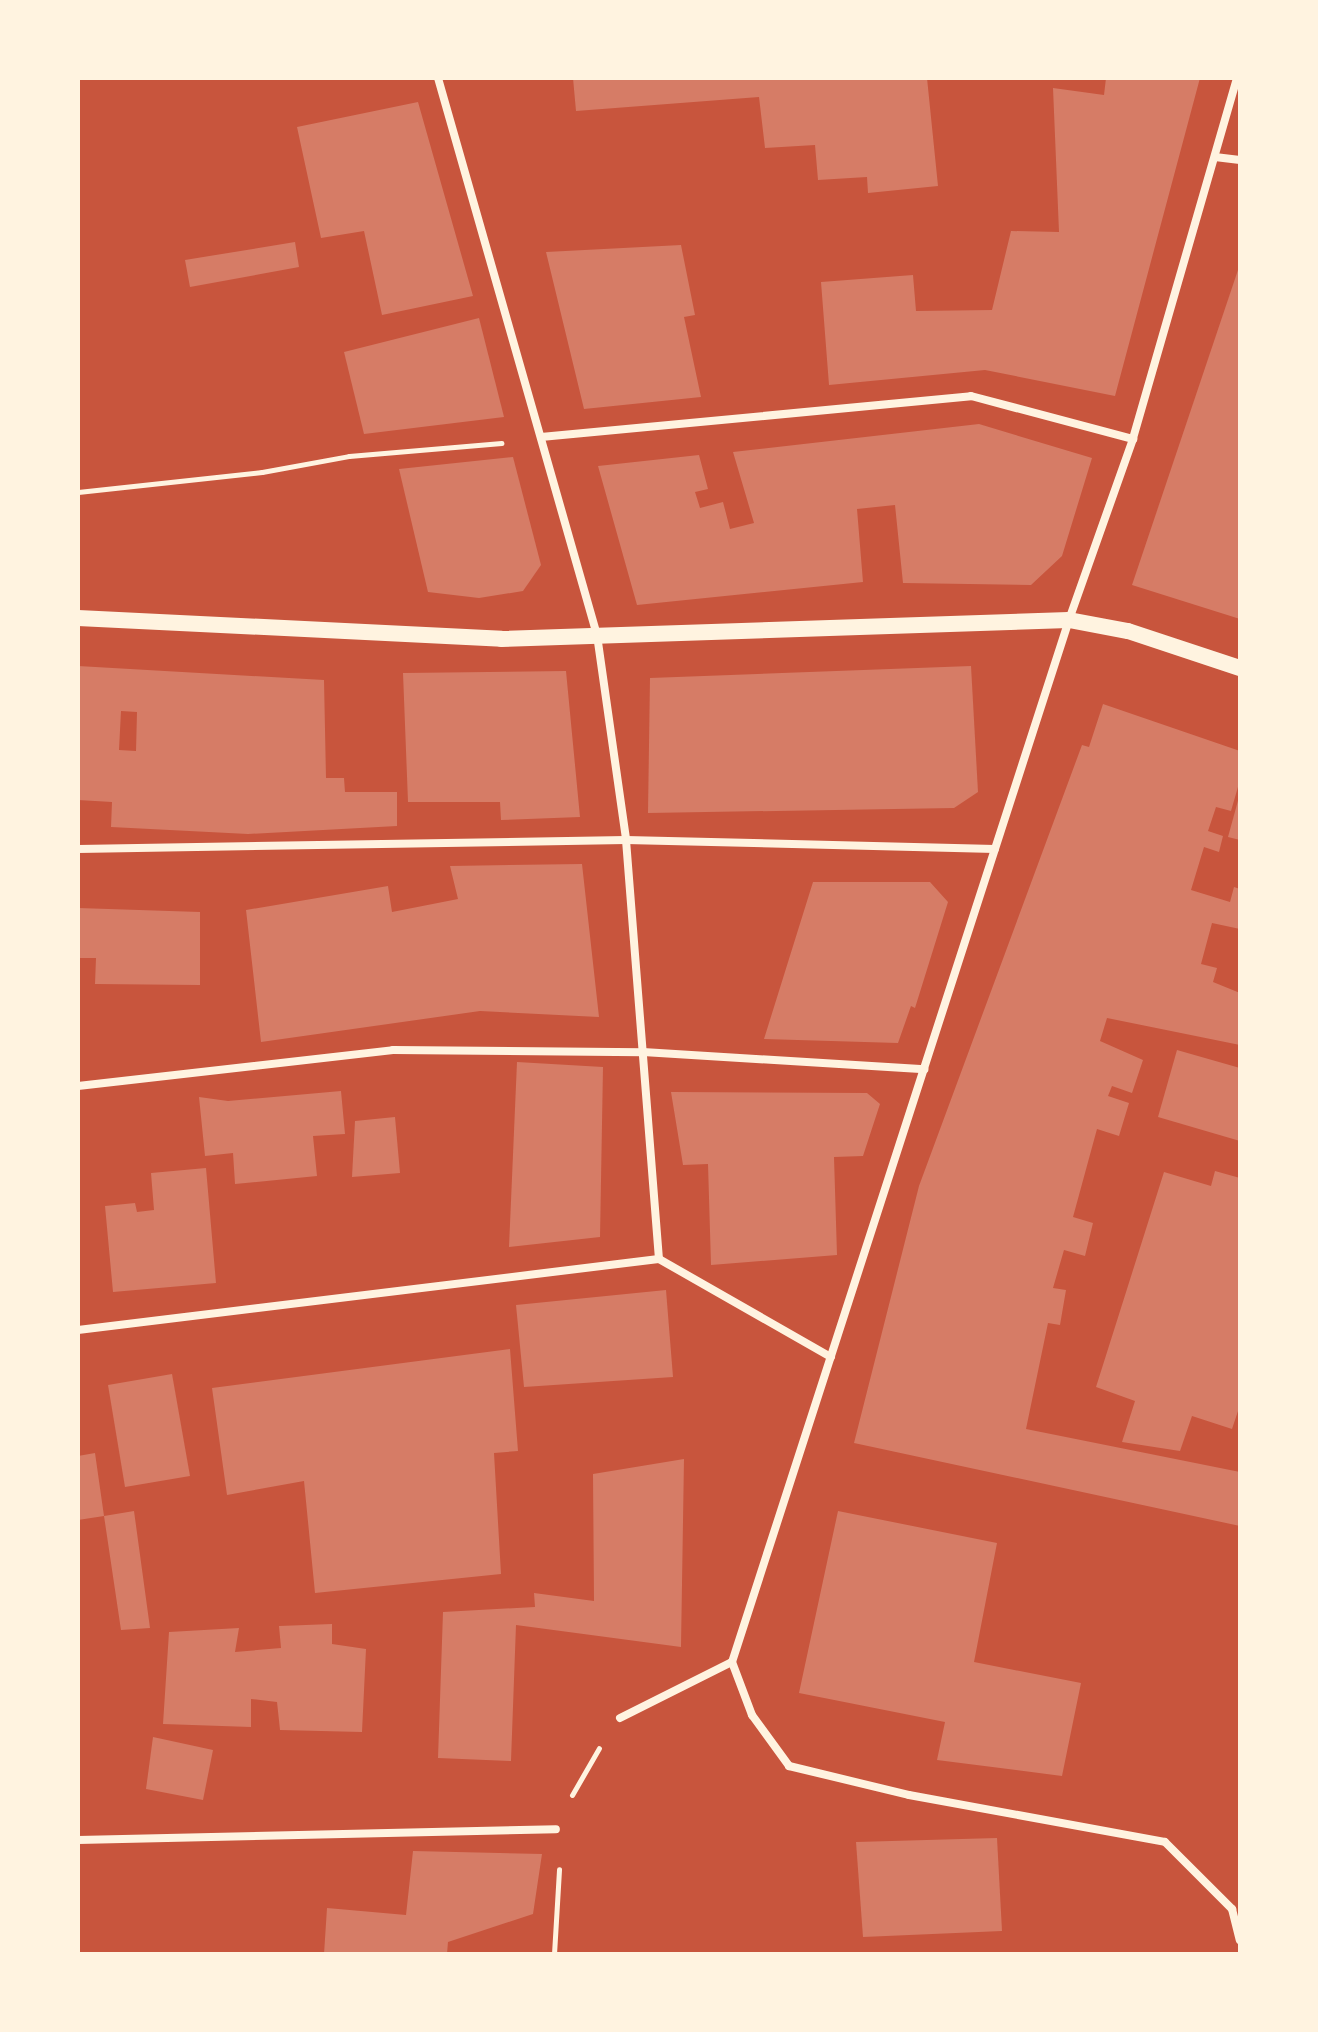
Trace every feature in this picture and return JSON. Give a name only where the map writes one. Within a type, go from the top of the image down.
[{"type":"main road","points":[[78,618],[501,639],[1069,620],[1128,631],[1240,668]]},
{"type":"street","points":[[438,78],[597,635],[626,840],[659,1259]]},
{"type":"street","points":[[1237,78],[1133,439],[1069,620],[732,1662],[752,1715],[789,1766],[909,1795],[1165,1842],[1232,1909],[1240,1940]]},
{"type":"street","points":[[1215,157],[1240,160]]},
{"type":"street","points":[[541,437],[971,396],[1133,439]]},
{"type":"street","points":[[78,849],[626,840],[995,849]]},
{"type":"street","points":[[78,1086],[393,1050],[643,1052],[924,1069]]},
{"type":"street","points":[[78,1330],[659,1259],[831,1357]]},
{"type":"street","points":[[620,1718],[732,1662]]},
{"type":"street","points":[[78,1840],[556,1829]]},
{"type":"path","points":[[78,492],[541,437]]},
{"type":"path","points":[[554,1954],[559,1866]]},
{"type":"building","points":[[573,78],[927,78],[938,186],[868,193],[867,177],[818,180],[815,145],[765,148],[759,97],[576,111]]},
{"type":"building","points":[[1106,78],[1200,78],[1115,396],[985,370],[829,385],[821,282],[913,275],[916,311],[992,310],[1011,231],[1059,232],[1053,88],[1104,95]]},
{"type":"building","points":[[418,102],[473,296],[382,315],[364,231],[321,238],[297,127]]},
{"type":"building","points":[[295,242],[299,267],[190,287],[185,260]]},
{"type":"building","points":[[681,245],[695,315],[684,317],[701,397],[584,409],[546,252]]},
{"type":"building","points":[[1240,264],[1240,619],[1132,585]]},
{"type":"building","points":[[479,318],[504,417],[364,434],[344,352]]},
{"type":"building","points":[[979,424],[1092,458],[1062,556],[1031,585],[903,583],[895,505],[857,509],[863,582],[637,605],[598,466],[699,455],[708,489],[695,492],[700,508],[723,502],[730,529],[754,523],[733,452]]},
{"type":"building","points":[[513,457],[541,565],[523,591],[479,598],[428,592],[399,469]]},
{"type":"building","points":[[78,666],[324,680],[326,778],[344,778],[345,792],[397,792],[397,826],[248,834],[111,827],[112,802],[78,800]],"holes":[[[121,711],[137,712],[136,751],[119,750]]]},
{"type":"building","points":[[971,666],[978,792],[954,808],[648,813],[650,678]]},
{"type":"building","points":[[566,671],[580,817],[501,820],[500,802],[408,802],[403,673]]},
{"type":"building","points":[[1103,704],[1240,751],[1240,780],[1231,811],[1216,807],[1208,831],[1223,836],[1219,852],[1204,847],[1191,890],[1230,902],[1234,887],[1240,889],[1240,929],[1212,923],[1201,964],[1217,968],[1213,982],[1240,993],[1240,1045],[1107,1018],[1100,1041],[1143,1060],[1132,1093],[1112,1086],[1108,1096],[1129,1103],[1119,1136],[1097,1129],[1073,1217],[1093,1223],[1085,1256],[1064,1250],[1053,1288],[1066,1290],[1060,1325],[1048,1323],[1026,1429],[1240,1472],[1240,1526],[854,1443],[919,1186],[1082,745],[1089,747]]},
{"type":"building","points":[[1240,797],[1240,840],[1228,837]]},
{"type":"building","points":[[582,864],[599,1017],[480,1011],[261,1042],[246,910],[388,886],[392,912],[458,899],[450,866]]},
{"type":"building","points":[[813,882],[930,882],[948,902],[915,1008],[911,1006],[898,1043],[764,1039]]},
{"type":"building","points":[[78,908],[200,912],[200,985],[95,984],[96,958],[78,958]]},
{"type":"building","points":[[1177,1050],[1240,1068],[1240,1141],[1158,1117]]},
{"type":"building","points":[[517,1062],[603,1067],[600,1237],[509,1247]]},
{"type":"building","points":[[341,1091],[345,1134],[313,1136],[317,1176],[235,1184],[233,1153],[205,1156],[199,1097],[228,1101]]},
{"type":"building","points":[[671,1092],[867,1093],[880,1104],[863,1156],[834,1157],[837,1255],[711,1265],[708,1164],[683,1165]]},
{"type":"building","points":[[395,1117],[400,1173],[352,1177],[355,1121]]},
{"type":"building","points":[[206,1168],[216,1283],[113,1292],[105,1206],[135,1203],[137,1212],[154,1210],[151,1173]]},
{"type":"building","points":[[1215,1171],[1240,1178],[1240,1405],[1232,1429],[1192,1416],[1180,1451],[1122,1442],[1135,1401],[1096,1387],[1164,1172],[1211,1186]]},
{"type":"building","points":[[666,1290],[673,1377],[524,1387],[516,1305]]},
{"type":"building","points":[[510,1349],[518,1451],[494,1453],[501,1574],[315,1593],[304,1481],[227,1495],[212,1388]]},
{"type":"building","points":[[172,1374],[190,1476],[125,1487],[108,1385]]},
{"type":"building","points":[[95,1453],[104,1516],[78,1520],[78,1456]]},
{"type":"building","points":[[684,1459],[681,1647],[516,1625],[511,1761],[438,1758],[443,1612],[535,1607],[534,1593],[594,1601],[593,1474]]},
{"type":"building","points":[[134,1511],[150,1628],[121,1630],[104,1516]]},
{"type":"building","points":[[838,1511],[997,1543],[974,1662],[1081,1683],[1062,1776],[937,1760],[945,1722],[799,1693]]},
{"type":"building","points":[[332,1624],[332,1644],[366,1649],[362,1732],[280,1730],[277,1702],[251,1699],[251,1727],[163,1724],[169,1632],[239,1628],[235,1652],[281,1648],[279,1626]]},
{"type":"building","points":[[153,1737],[213,1750],[203,1800],[146,1789]]},
{"type":"building","points":[[997,1838],[1002,1931],[863,1937],[856,1842]]},
{"type":"building","points":[[413,1851],[542,1854],[533,1914],[448,1942],[447,1954],[324,1954],[327,1908],[406,1915]]}]
